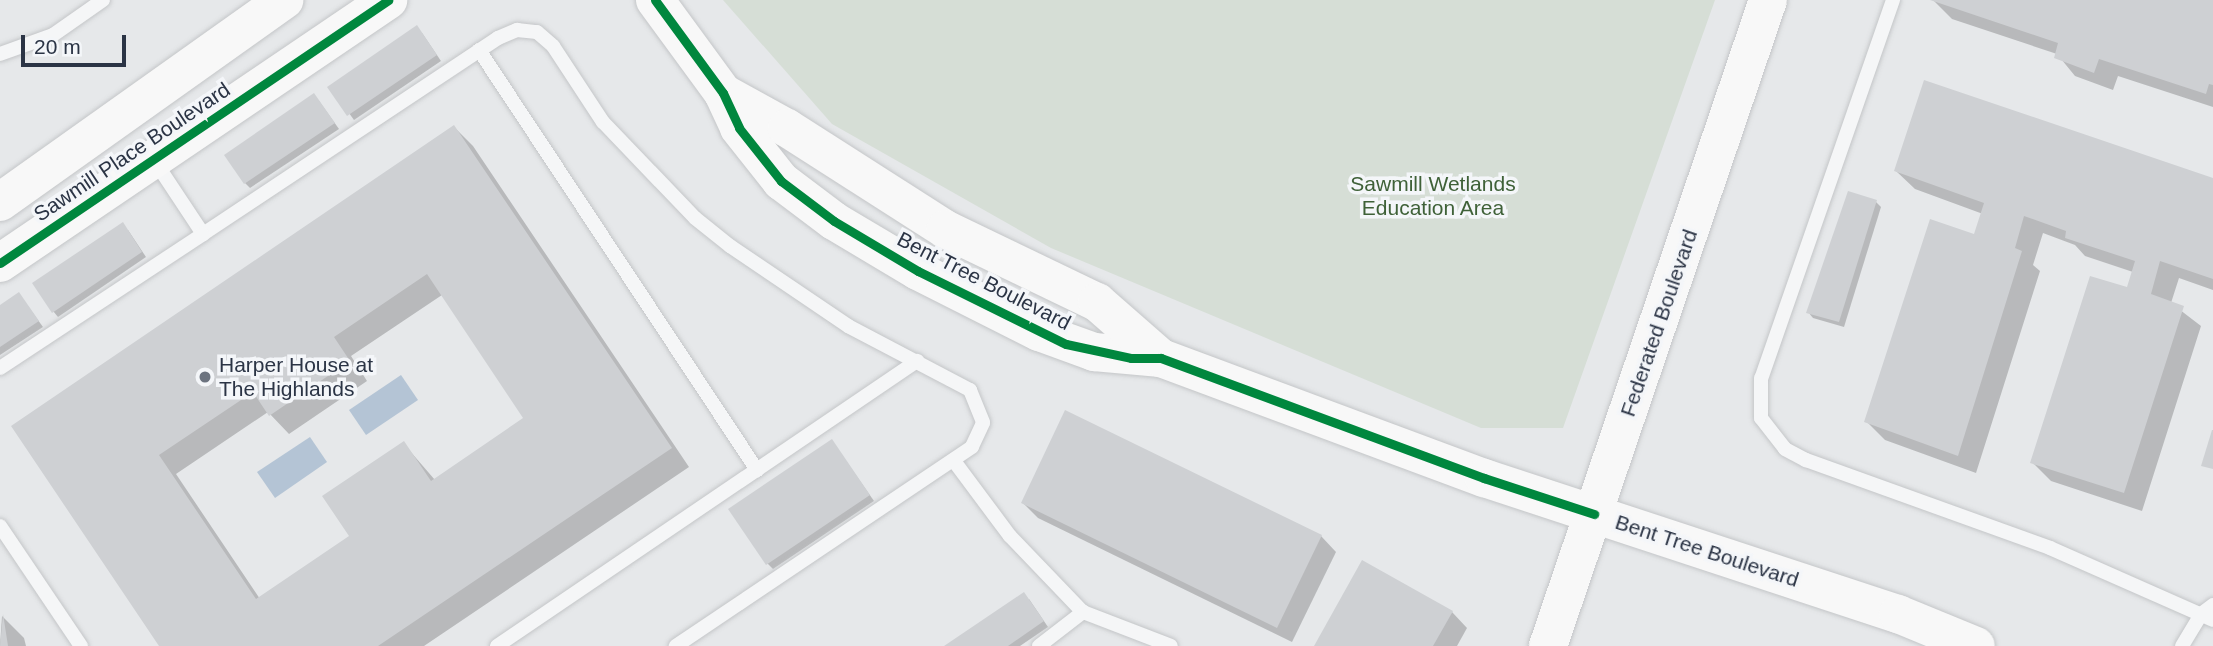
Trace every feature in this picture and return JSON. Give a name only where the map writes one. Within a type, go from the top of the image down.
[{"type":"street","name":"Sawmill Place Boulevard","points":[[0,262],[388,0]]},
{"type":"street","name":"Bent Tree Boulevard","points":[[655,0],[723,93],[738,128],[757,155],[781,181],[834,221],[918,271],[1066,344],[1131,358],[1161,358]]},
{"type":"street","name":"Federated Boulevard","points":[[1548,646],[1768,0]]},
{"type":"street","name":"Sawmill Place Boulevard","points":[[0,202],[281,1]]},
{"type":"street","name":"Bent Tree Boulevard","points":[[723,93],[787,128],[945,229],[1097,303],[1161,358],[1484,478],[1898,614],[1976,646]]},
{"type":"lane","points":[[0,54],[53,35],[103,0]]},
{"type":"lane","points":[[1893,0],[1761,378],[1761,418],[1785,449],[1806,460],[2050,548],[2209,613],[2182,646]]},
{"type":"lane","points":[[0,368],[479,50],[517,30],[546,38],[603,121],[695,218],[776,282],[962,384],[979,405],[983,423],[980,438],[954,461],[676,646]]},
{"type":"lane","points":[[479,50],[757,470]]},
{"type":"lane","points":[[153,159],[202,234]]},
{"type":"lane","points":[[497,646],[917,361]]},
{"type":"lane","points":[[954,461],[1010,536],[1083,612],[1171,646]]},
{"type":"lane","points":[[0,526],[79,645]]},
{"type":"lane","points":[[1039,646],[1061,640],[1083,612]]},
{"type":"green space","name":"Sawmill Wetlands Education Area","points":[[723,0],[1715,0],[1563,428],[1481,428],[1051,248],[832,124]]},
{"type":"water","points":[[401,375],[418,400],[366,435],[349,410]]},
{"type":"water","points":[[310,437],[327,462],[275,498],[257,472]]},
{"type":"building","points":[[1930,0],[2213,0],[2213,85],[2209,84],[2206,94],[2099,59],[2094,73],[2054,58],[2058,43]]},
{"type":"building","points":[[417,25],[437,55],[347,116],[327,87]]},
{"type":"building","points":[[1924,80],[2213,178],[2213,279],[2160,261],[2151,294],[2184,306],[2124,493],[2030,463],[2090,276],[2127,287],[2135,261],[2065,238],[2066,231],[2024,216],[2015,248],[2022,251],[1958,456],[1864,422],[1930,219],[1974,234],[1984,203],[1894,171]]},
{"type":"building","points":[[314,93],[335,123],[244,184],[224,155]]},
{"type":"building","name":"Harper House at The Highlands","points":[[454,125],[672,448],[378,646],[159,646],[11,426]],"holes":[[[427,274],[523,418],[431,481],[404,441],[322,496],[349,536],[256,599],[159,455],[253,392],[269,416],[350,361],[334,337]]]},
{"type":"building","points":[[1848,191],[1877,200],[1839,322],[1806,313]]},
{"type":"building","points":[[123,222],[142,252],[52,313],[32,283]]},
{"type":"building","points":[[19,292],[39,321],[0,347],[0,305]]},
{"type":"building","points":[[1065,410],[1322,535],[1277,628],[1021,503]]},
{"type":"building","points":[[2213,430],[2213,469],[2201,466]]},
{"type":"building","points":[[832,439],[870,495],[766,565],[728,509]]},
{"type":"building","points":[[1362,560],[1453,611],[1433,646],[1314,646]]},
{"type":"building","points":[[1024,592],[1044,621],[1008,646],[944,646]]},
{"type":"building","points":[[3,614],[8,646],[0,646]]},
{"type":"cycle path","points":[[0,263],[388,0]]},
{"type":"cycle path","points":[[655,0],[723,93],[739,128],[781,181],[834,221],[918,271],[1066,344],[1131,358],[1161,358],[1484,478],[1594,514]]},
{"type":"place","name":"Harper House at The Highlands","points":[[205,377]]}]
